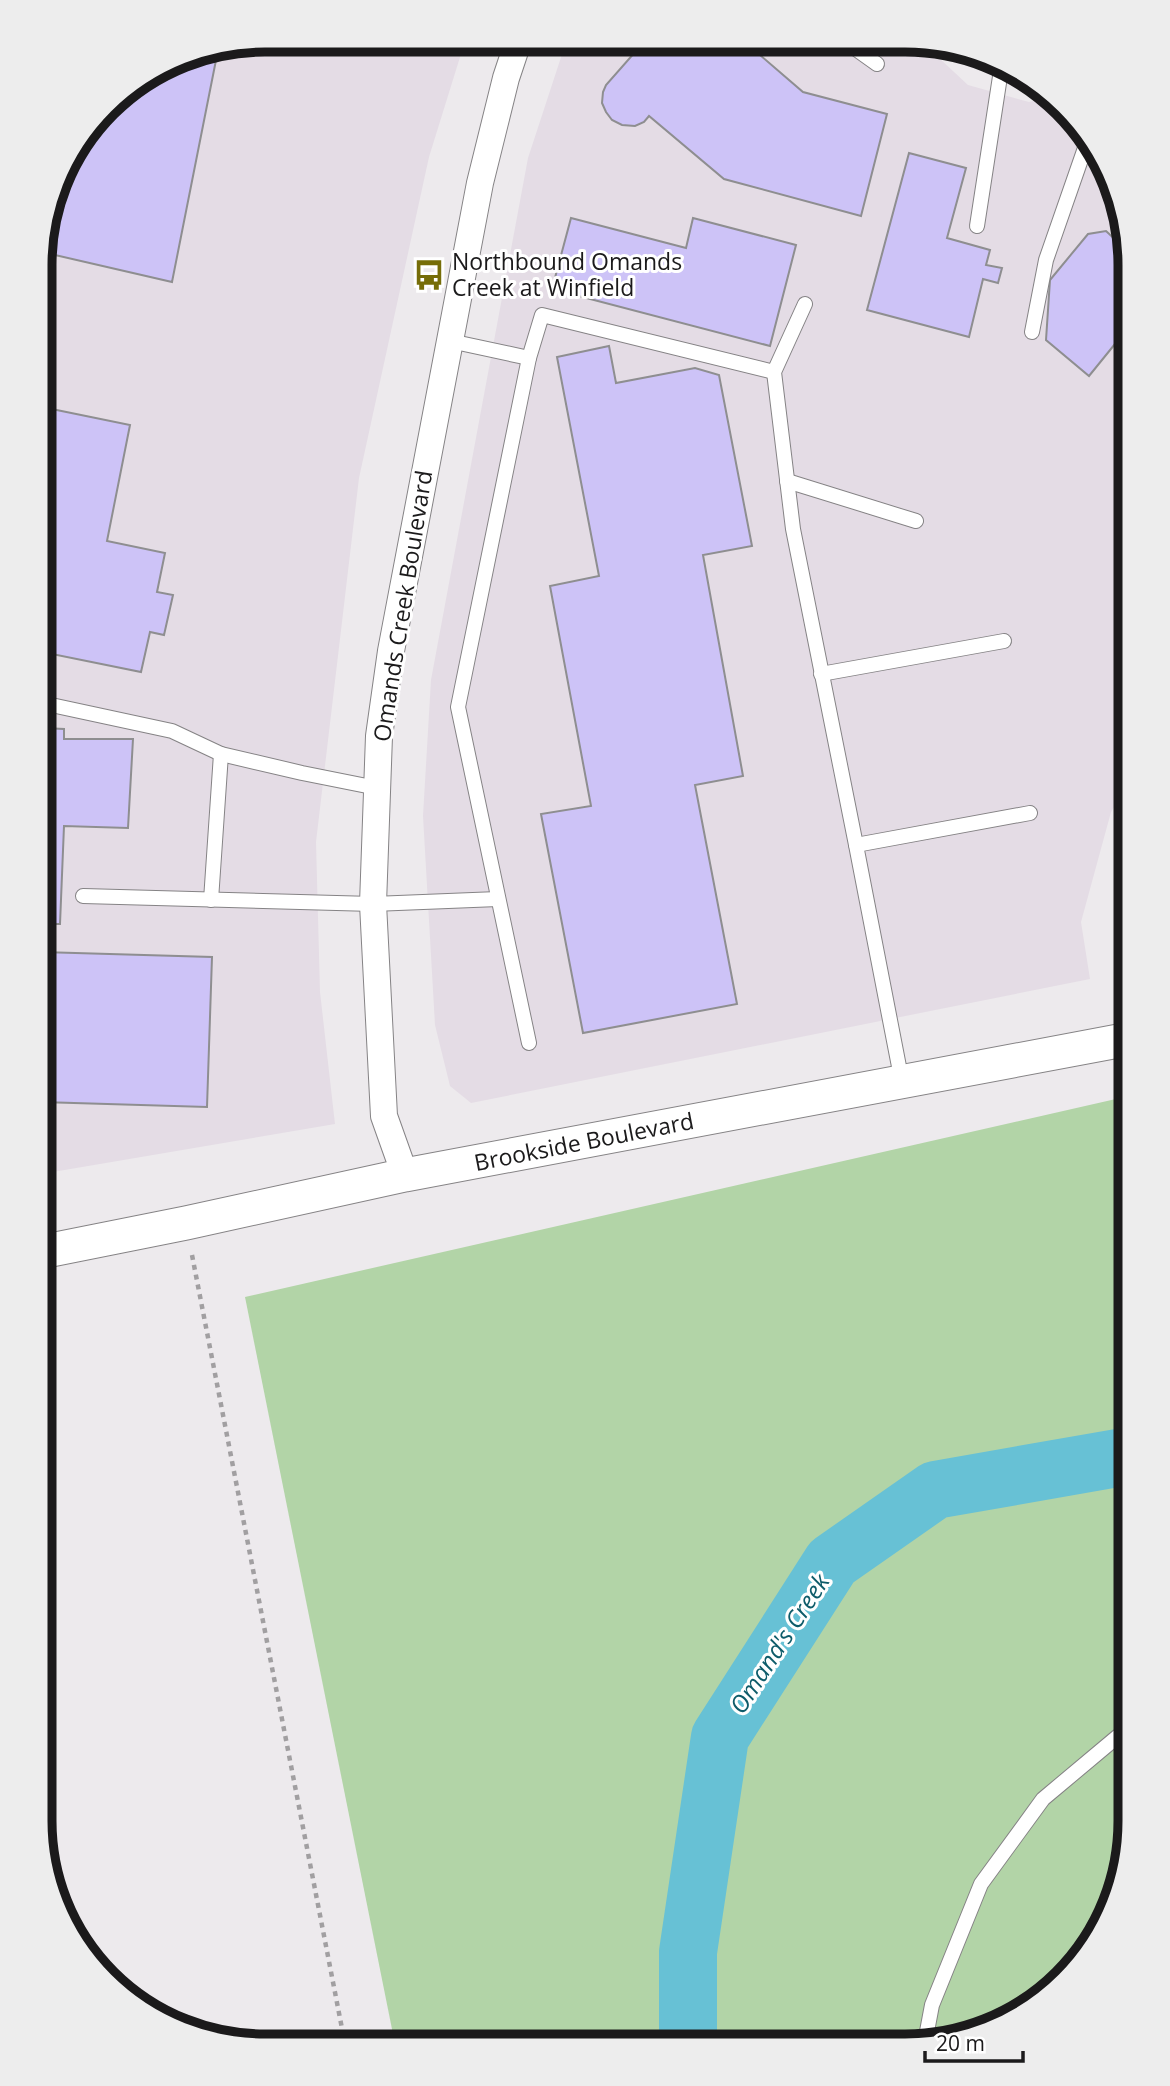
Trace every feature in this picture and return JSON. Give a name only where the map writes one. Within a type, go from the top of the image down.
[{"type":"street","name":"Omands Creek Boulevard","points":[[405,1175],[384,1116],[373,904],[379,736],[391,651],[480,183],[514,53]]},
{"type":"street","name":"Brookside Boulevard","points":[[52,1250],[405,1175],[1118,1041]]},
{"type":"lane","points":[[860,52],[877,64]]},
{"type":"lane","points":[[977,226],[999,74]]},
{"type":"lane","points":[[1032,332],[1046,260],[1084,151]]},
{"type":"lane","points":[[805,304],[774,373],[793,530],[902,1082]]},
{"type":"lane","points":[[529,1043],[458,707],[529,358],[542,314],[774,373]]},
{"type":"lane","points":[[450,341],[529,358]]},
{"type":"lane","points":[[787,481],[916,521]]},
{"type":"lane","points":[[821,674],[1004,641]]},
{"type":"lane","points":[[52,704],[172,731],[221,754],[377,788]]},
{"type":"lane","points":[[211,900],[221,754]]},
{"type":"lane","points":[[856,845],[1030,813]]},
{"type":"lane","points":[[83,896],[373,904],[498,899]]},
{"type":"lane","points":[[927,2032],[932,2005],[981,1884],[1043,1799],[1117,1737]]},
{"type":"path","points":[[197,1281],[343,2034]]},
{"type":"shaded area","points":[[252,53],[461,53],[429,157],[359,478],[316,842],[320,992],[335,1124],[52,1172],[54,238],[64,197],[88,147],[125,105],[171,74],[224,57]]},
{"type":"shaded area","points":[[563,53],[932,54],[968,85],[1029,102],[1038,100],[1065,125],[1082,147],[1096,171],[1106,197],[1116,238],[1118,266],[1118,801],[1111,812],[1081,922],[1090,979],[471,1103],[450,1086],[435,1025],[423,816],[431,680],[528,158]]},
{"type":"green space","points":[[1117,1099],[1117,1834],[1106,1889],[1096,1915],[1082,1939],[1045,1981],[999,2012],[946,2029],[918,2033],[393,2034],[245,1297]]},
{"type":"building","points":[[635,52],[757,52],[803,92],[887,114],[861,216],[724,179],[649,116],[635,126],[622,125],[612,120],[602,103],[606,85]]},
{"type":"building","points":[[216,59],[172,282],[53,254],[54,238],[69,184],[88,147],[105,125],[125,105],[159,81],[197,64]]},
{"type":"building","points":[[909,153],[966,168],[947,238],[990,250],[986,265],[1002,268],[998,283],[983,279],[969,337],[867,310]]},
{"type":"building","points":[[571,218],[686,248],[693,218],[796,245],[770,346],[552,289]]},
{"type":"building","points":[[1106,231],[1116,240],[1118,266],[1118,340],[1089,376],[1046,340],[1050,280],[1088,234]]},
{"type":"building","points":[[609,346],[616,383],[695,368],[719,375],[752,546],[703,555],[743,776],[695,785],[737,1004],[583,1033],[541,814],[591,806],[550,586],[599,576],[557,357]]},
{"type":"building","points":[[52,409],[130,425],[107,541],[165,553],[157,592],[173,595],[164,635],[150,632],[141,672],[52,654]]},
{"type":"building","points":[[52,728],[64,729],[64,739],[133,739],[128,828],[64,826],[60,924],[52,924]]},
{"type":"building","points":[[52,952],[212,957],[207,1107],[52,1102]]},
{"type":"waterway","name":"Omand's Creek","points":[[688,2034],[688,1952],[720,1737],[832,1562],[935,1490],[1117,1458]]},
{"type":"place","name":"Northbound Omands Creek at Winfield","points":[[429,275]]}]
